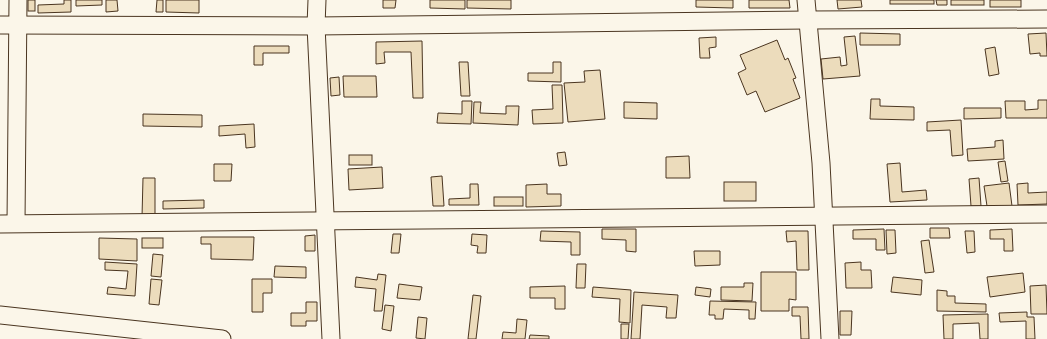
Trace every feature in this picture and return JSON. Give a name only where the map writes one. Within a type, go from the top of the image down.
[{"type":"street","points":[[18,0],[8,223],[1047,214]]},
{"type":"street","points":[[317,0],[316,26],[332,339]]},
{"type":"street","points":[[806,0],[821,163],[830,339]]},
{"type":"street","points":[[0,25],[316,26],[808,20],[1047,19]]},
{"type":"street","points":[[0,315],[124,334],[222,339]]},
{"type":"building","points":[[28,0],[35,0],[35,11],[28,11]]},
{"type":"building","points":[[64,0],[71,0],[71,12],[38,13],[38,5],[64,4]]},
{"type":"building","points":[[76,0],[102,0],[102,5],[76,6]]},
{"type":"building","points":[[106,0],[117,0],[118,11],[106,12]]},
{"type":"building","points":[[157,0],[163,0],[163,12],[156,12]]},
{"type":"building","points":[[166,0],[199,0],[199,13],[166,12]]},
{"type":"building","points":[[383,0],[396,0],[395,8],[383,8]]},
{"type":"building","points":[[430,0],[465,0],[465,9],[430,8]]},
{"type":"building","points":[[467,0],[511,0],[511,9],[467,8]]},
{"type":"building","points":[[696,0],[733,0],[733,8],[696,7]]},
{"type":"building","points":[[749,0],[789,0],[790,8],[749,8]]},
{"type":"building","points":[[837,0],[861,0],[862,7],[838,9]]},
{"type":"building","points":[[890,0],[934,0],[934,4],[890,4]]},
{"type":"building","points":[[936,0],[947,0],[947,5],[937,5]]},
{"type":"building","points":[[951,0],[984,0],[984,5],[951,5]]},
{"type":"building","points":[[990,0],[1021,0],[1021,7],[990,7]]},
{"type":"building","points":[[860,33],[900,34],[900,45],[860,45]]},
{"type":"building","points":[[1046,33],[1047,56],[1040,56],[1040,53],[1030,54],[1028,34]]},
{"type":"building","points":[[855,36],[860,76],[823,79],[821,59],[840,57],[841,66],[847,65],[844,37]]},
{"type":"building","points":[[716,37],[716,47],[709,48],[710,58],[700,58],[699,38]]},
{"type":"building","points":[[777,40],[785,60],[788,58],[796,78],[793,79],[800,98],[765,112],[756,91],[747,95],[738,73],[746,69],[740,55]]},
{"type":"building","points":[[422,41],[423,98],[413,98],[411,52],[384,52],[385,63],[376,64],[376,42]]},
{"type":"building","points":[[254,46],[289,46],[289,53],[263,53],[263,65],[254,65]]},
{"type":"building","points":[[995,47],[999,74],[989,76],[985,49]]},
{"type":"building","points":[[459,62],[468,62],[470,96],[461,96]]},
{"type":"building","points":[[553,62],[561,62],[561,82],[528,81],[528,73],[553,73]]},
{"type":"building","points":[[600,70],[605,119],[568,122],[564,83],[585,82],[584,71]]},
{"type":"building","points":[[343,76],[376,76],[377,97],[344,97]]},
{"type":"building","points":[[339,77],[340,95],[331,96],[330,78]]},
{"type":"building","points":[[552,85],[562,85],[563,123],[533,124],[532,110],[553,109]]},
{"type":"building","points":[[871,99],[880,99],[880,106],[914,107],[914,120],[870,119]]},
{"type":"building","points":[[1038,100],[1047,100],[1047,118],[1006,118],[1005,101],[1025,101],[1025,110],[1038,109]]},
{"type":"building","points":[[462,101],[472,101],[471,124],[437,123],[438,113],[462,114]]},
{"type":"building","points":[[474,102],[481,102],[480,113],[506,114],[506,106],[519,106],[518,125],[473,123]]},
{"type":"building","points":[[624,102],[657,103],[657,119],[624,118]]},
{"type":"building","points":[[964,108],[1001,108],[1001,118],[964,119]]},
{"type":"building","points":[[143,114],[202,115],[202,127],[143,126]]},
{"type":"building","points":[[961,120],[963,155],[952,156],[950,130],[927,131],[927,122]]},
{"type":"building","points":[[254,124],[255,147],[246,148],[245,134],[219,136],[219,126]]},
{"type":"building","points":[[1003,140],[1004,159],[968,161],[967,149],[995,147],[995,141]]},
{"type":"building","points":[[565,152],[567,165],[559,166],[557,153]]},
{"type":"building","points":[[349,155],[372,155],[372,165],[349,165]]},
{"type":"building","points":[[689,156],[690,178],[666,178],[666,157]]},
{"type":"building","points":[[1005,161],[1008,181],[1001,182],[998,162]]},
{"type":"building","points":[[900,163],[902,192],[926,190],[927,200],[890,202],[887,164]]},
{"type":"building","points":[[214,164],[232,164],[231,181],[214,181]]},
{"type":"building","points":[[382,167],[383,188],[349,190],[348,169]]},
{"type":"building","points":[[442,176],[444,206],[433,206],[431,177]]},
{"type":"building","points":[[143,178],[155,178],[155,217],[142,217]]},
{"type":"building","points":[[979,178],[981,206],[971,206],[969,179]]},
{"type":"building","points":[[724,182],[756,182],[756,201],[724,201]]},
{"type":"building","points":[[1009,183],[1012,206],[987,206],[984,186]]},
{"type":"building","points":[[1028,183],[1028,193],[1047,192],[1047,204],[1018,205],[1017,184]]},
{"type":"building","points":[[470,184],[478,184],[479,205],[449,205],[449,199],[470,198]]},
{"type":"building","points":[[547,184],[547,194],[561,194],[561,206],[526,207],[526,185]]},
{"type":"building","points":[[494,197],[523,197],[523,206],[494,206]]},
{"type":"building","points":[[204,200],[204,208],[163,209],[163,201]]},
{"type":"building","points":[[930,228],[949,228],[950,238],[930,238]]},
{"type":"building","points":[[602,229],[636,229],[636,252],[626,251],[626,240],[602,239]]},
{"type":"building","points":[[884,229],[885,250],[876,250],[876,239],[853,239],[853,230]]},
{"type":"building","points":[[1012,229],[1013,251],[1004,251],[1004,239],[990,239],[990,230]]},
{"type":"building","points":[[886,230],[895,230],[896,253],[887,254]]},
{"type":"building","points":[[541,231],[580,232],[580,255],[571,255],[571,242],[540,241]]},
{"type":"building","points":[[786,231],[808,231],[809,270],[797,270],[796,241],[787,242]]},
{"type":"building","points":[[965,231],[974,231],[975,252],[967,253]]},
{"type":"building","points":[[393,234],[401,234],[399,253],[391,253]]},
{"type":"building","points":[[472,234],[487,235],[486,253],[477,253],[478,246],[471,245]]},
{"type":"building","points":[[315,235],[315,251],[305,251],[305,236]]},
{"type":"building","points":[[201,237],[254,237],[253,260],[211,259],[211,244],[201,244]]},
{"type":"building","points":[[99,238],[137,239],[137,261],[99,259]]},
{"type":"building","points":[[142,238],[163,238],[163,248],[142,248]]},
{"type":"building","points":[[929,240],[934,272],[925,273],[921,241]]},
{"type":"building","points":[[694,251],[720,251],[720,265],[695,266]]},
{"type":"building","points":[[153,254],[163,255],[161,277],[151,276]]},
{"type":"building","points":[[105,262],[137,264],[135,296],[107,294],[108,287],[126,289],[128,271],[105,270]]},
{"type":"building","points":[[861,262],[861,270],[871,270],[872,288],[846,288],[845,263]]},
{"type":"building","points":[[577,264],[586,264],[585,288],[576,288]]},
{"type":"building","points":[[275,266],[306,267],[306,278],[274,277]]},
{"type":"building","points":[[761,272],[796,272],[796,300],[789,299],[789,311],[761,311]]},
{"type":"building","points":[[1023,273],[1025,292],[990,297],[987,277]]},
{"type":"building","points":[[378,274],[386,275],[382,311],[374,311],[376,289],[355,287],[356,277],[377,280]]},
{"type":"building","points":[[893,277],[922,280],[921,295],[891,292]]},
{"type":"building","points":[[151,279],[162,280],[159,305],[149,304]]},
{"type":"building","points":[[252,279],[272,279],[272,293],[263,293],[263,312],[252,312]]},
{"type":"building","points":[[744,283],[753,283],[752,301],[721,300],[721,287],[744,287]]},
{"type":"building","points":[[399,284],[422,287],[420,300],[397,298]]},
{"type":"building","points":[[1046,285],[1047,314],[1031,314],[1030,286]]},
{"type":"building","points":[[565,286],[565,309],[555,309],[555,298],[530,298],[530,287]]},
{"type":"building","points":[[593,287],[631,290],[630,323],[619,322],[620,299],[592,297]]},
{"type":"building","points":[[696,287],[711,289],[710,297],[695,295]]},
{"type":"building","points":[[937,290],[947,291],[947,296],[955,296],[955,303],[986,304],[986,312],[937,311]]},
{"type":"building","points":[[634,292],[678,295],[676,318],[666,318],[667,307],[642,305],[640,339],[631,339]]},
{"type":"building","points":[[473,295],[481,296],[476,339],[468,339]]},
{"type":"building","points":[[710,301],[756,302],[755,319],[749,319],[749,310],[724,309],[723,319],[715,319],[715,315],[709,315]]},
{"type":"building","points":[[306,302],[317,302],[317,321],[306,321],[306,326],[291,326],[291,313],[306,313]]},
{"type":"building","points":[[385,305],[394,306],[391,331],[382,329]]},
{"type":"building","points":[[792,307],[808,307],[809,339],[801,339],[800,316],[792,316]]},
{"type":"building","points":[[840,311],[852,311],[851,335],[840,335]]},
{"type":"building","points":[[1027,312],[1027,317],[1034,317],[1035,339],[1026,339],[1026,321],[1000,322],[999,313]]},
{"type":"building","points":[[988,314],[988,339],[980,339],[979,323],[953,324],[953,339],[944,339],[943,315]]},
{"type":"building","points":[[418,317],[427,318],[425,339],[416,338]]},
{"type":"building","points":[[517,319],[527,320],[525,339],[502,339],[503,332],[516,333]]},
{"type":"building","points":[[621,324],[629,324],[628,339],[621,339]]},
{"type":"building","points":[[530,335],[549,336],[549,339],[529,339]]}]
